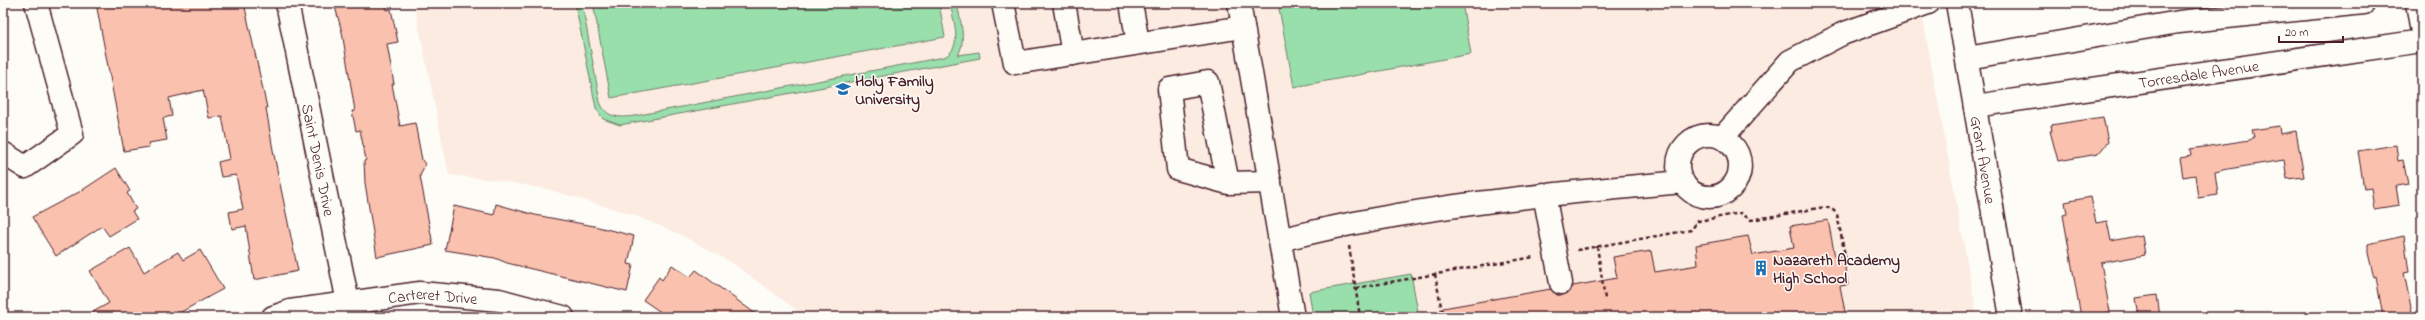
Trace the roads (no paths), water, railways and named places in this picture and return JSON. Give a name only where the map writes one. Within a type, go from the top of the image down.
[{"type":"street","points":[[10,158],[25,166],[72,134],[36,3]]},
{"type":"street","name":"Saint Denis Drive","points":[[287,3],[350,309]]},
{"type":"street","points":[[1003,3],[1015,63],[1243,27]]},
{"type":"street","points":[[1064,3],[1073,54]]},
{"type":"street","points":[[1131,3],[1138,43]]},
{"type":"street","points":[[1239,3],[1293,317]]},
{"type":"street","points":[[1722,138],[1790,61],[1842,34],[1928,3]]},
{"type":"street","name":"Grant Avenue","points":[[1957,3],[2011,317]]},
{"type":"street","points":[[1967,58],[2179,22],[2364,3]]},
{"type":"street","points":[[2417,3],[2422,32]]},
{"type":"street","name":"Torresdale Avenue","points":[[1975,106],[2422,41]]},
{"type":"street","points":[[1703,136],[1722,138],[1730,143],[1740,160],[1738,179],[1732,187],[1716,196],[1706,197],[1697,194],[1683,182],[1679,163],[1686,146],[1703,136]]},
{"type":"street","points":[[1228,183],[1270,182]]},
{"type":"street","points":[[1280,240],[1346,224],[1454,205],[1538,195],[1683,182]]},
{"type":"street","points":[[1538,195],[1556,254],[1561,283]]},
{"type":"street","name":"Carteret Drive","points":[[273,317],[290,311],[350,309],[420,292],[499,300],[563,317]]},
{"type":"place","name":"Holy Family University","points":[[843,89]]},
{"type":"place","name":"Nazareth Academy High School","points":[[1761,268]]}]
